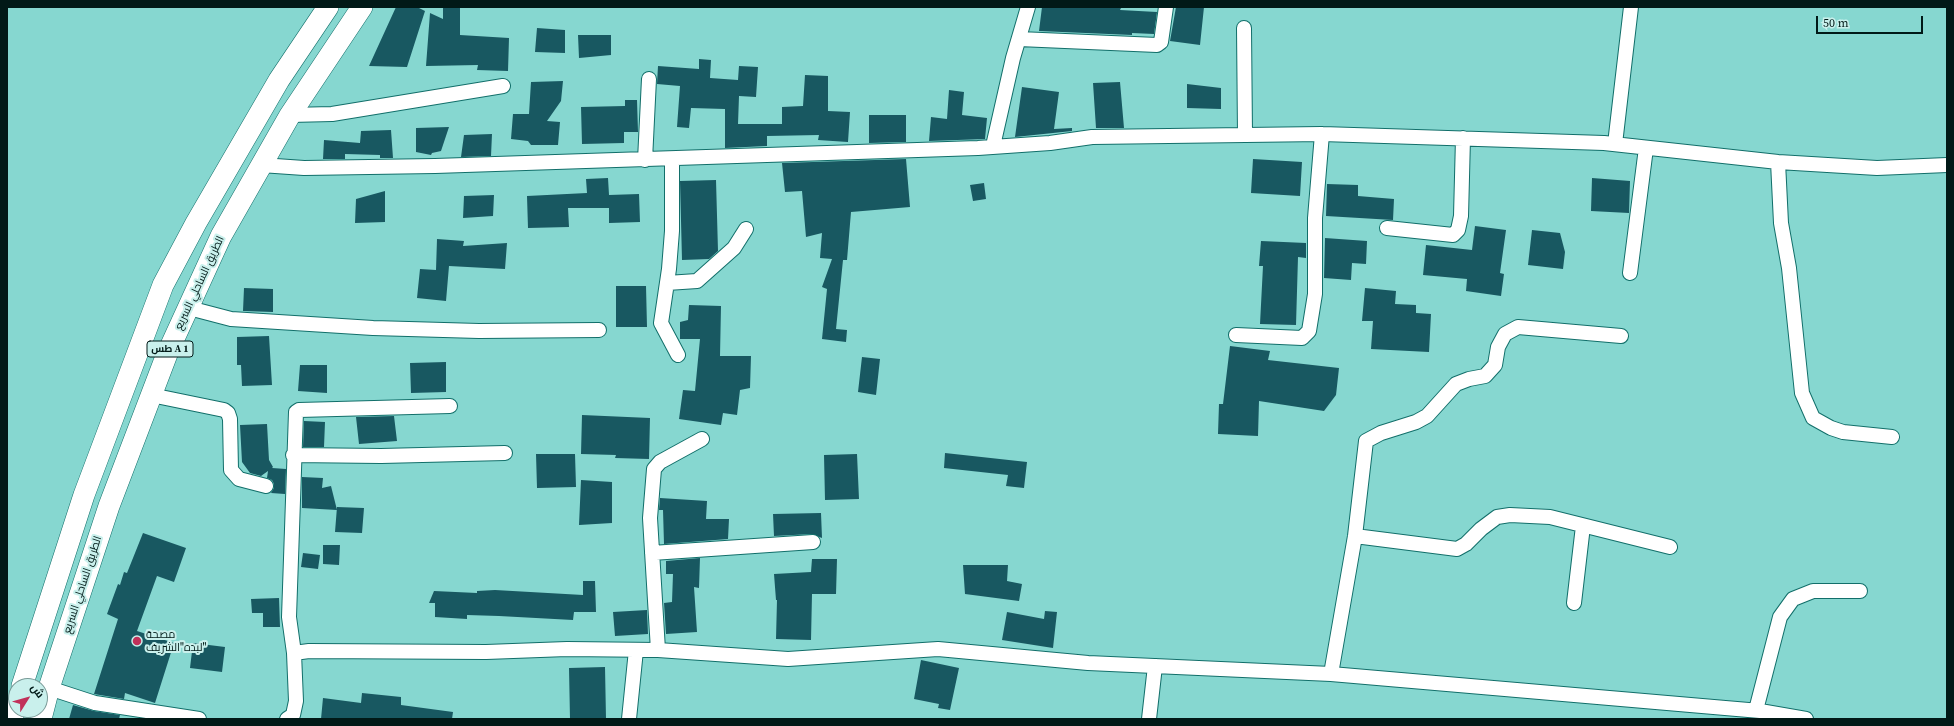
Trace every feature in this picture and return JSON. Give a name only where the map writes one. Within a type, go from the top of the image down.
[{"type":"highway","name":"طس A 1","points":[[25,678],[84,495],[163,285],[196,222],[271,92],[328,7]]},
{"type":"highway","name":"الطريق الساحلي السريع","points":[[41,719],[49,688],[109,506],[167,354],[221,236],[290,115],[362,7]]},
{"type":"street","points":[[993,146],[1028,7]]},
{"type":"street","points":[[1019,39],[1148,46],[1157,45],[1161,42],[1166,7]]},
{"type":"street","points":[[1615,144],[1631,7]]},
{"type":"street","points":[[1244,28],[1245,135]]},
{"type":"street","points":[[645,160],[649,79]]},
{"type":"street","points":[[290,115],[332,114],[503,86]]},
{"type":"street","points":[[1236,335],[1302,338],[1308,331],[1315,294],[1316,218],[1322,134]]},
{"type":"street","points":[[261,165],[326,168],[645,160],[993,146],[1050,143],[1092,137],[1322,134],[1615,144],[1778,162],[1877,168],[1947,165]]},
{"type":"street","points":[[1387,228],[1453,235],[1458,230],[1462,216],[1463,138]]},
{"type":"street","points":[[1630,274],[1646,148]]},
{"type":"street","points":[[672,159],[672,231],[667,284],[661,323],[678,355]]},
{"type":"street","points":[[1778,162],[1781,223],[1789,268],[1802,393],[1813,418],[1831,428],[1843,432],[1892,437]]},
{"type":"street","points":[[667,284],[697,281],[734,248],[746,229]]},
{"type":"street","points":[[189,308],[231,319],[373,328],[479,331],[599,330]]},
{"type":"street","points":[[1331,674],[1355,536],[1366,440],[1381,433],[1416,422],[1427,416],[1456,384],[1469,378],[1485,376],[1495,364],[1498,347],[1504,334],[1518,327],[1621,336]]},
{"type":"street","points":[[151,395],[224,410],[228,413],[230,419],[231,470],[239,479],[266,486]]},
{"type":"street","points":[[287,719],[293,715],[296,701],[294,653],[290,617],[295,415],[299,410],[450,406]]},
{"type":"street","points":[[658,650],[650,518],[654,469],[660,462],[702,439]]},
{"type":"street","points":[[293,455],[381,456],[505,453]]},
{"type":"street","points":[[1355,536],[1457,549],[1466,544],[1481,529],[1497,517],[1510,515],[1550,517],[1670,547]]},
{"type":"street","points":[[1574,604],[1583,526]]},
{"type":"street","points":[[652,553],[813,542]]},
{"type":"street","points":[[1756,710],[1780,617],[1793,599],[1813,591],[1860,591]]},
{"type":"street","points":[[294,653],[310,651],[486,652],[566,649],[658,650],[788,659],[830,658],[938,649],[1088,663],[1331,674],[1756,710],[1806,719]]},
{"type":"street","points":[[629,719],[636,650]]},
{"type":"street","points":[[1149,719],[1155,666]]},
{"type":"street","points":[[49,688],[95,702],[199,719]]},
{"type":"building","points":[[396,7],[417,7],[425,11],[407,67],[369,66]]},
{"type":"building","points":[[443,7],[460,7],[460,35],[509,38],[508,71],[477,70],[478,65],[426,66],[430,13],[443,19]]},
{"type":"building","points":[[1042,7],[1114,7],[1121,8],[1120,10],[1157,12],[1154,34],[1132,33],[1132,35],[1039,31]]},
{"type":"building","points":[[1176,7],[1204,7],[1200,45],[1170,41]]},
{"type":"building","points":[[537,28],[565,30],[565,53],[535,52]]},
{"type":"building","points":[[578,35],[611,35],[611,55],[579,58]]},
{"type":"building","points":[[699,59],[711,60],[710,78],[738,80],[739,66],[758,67],[756,97],[739,96],[738,124],[782,124],[782,107],[803,106],[805,75],[828,76],[828,111],[850,112],[848,142],[818,140],[819,135],[767,136],[767,146],[725,148],[725,109],[691,108],[689,128],[677,127],[680,86],[657,84],[658,66],[699,69]]},
{"type":"building","points":[[563,81],[561,101],[547,121],[560,122],[558,145],[531,145],[528,141],[511,139],[513,114],[529,114],[531,82]]},
{"type":"building","points":[[1120,82],[1124,128],[1096,128],[1093,83]]},
{"type":"building","points":[[1187,84],[1221,88],[1221,109],[1187,108]]},
{"type":"building","points":[[1022,87],[1059,92],[1054,129],[1072,128],[1072,131],[1015,137]]},
{"type":"building","points":[[949,90],[964,92],[962,115],[987,118],[985,139],[929,141],[931,117],[947,119]]},
{"type":"building","points":[[625,100],[637,100],[638,132],[624,132],[624,143],[582,144],[581,107],[625,106]]},
{"type":"building","points":[[869,115],[906,115],[906,142],[869,143]]},
{"type":"building","points":[[449,127],[441,151],[432,153],[431,155],[416,152],[416,128]]},
{"type":"building","points":[[391,130],[393,158],[380,158],[380,155],[345,154],[345,159],[323,159],[324,140],[360,143],[361,131]]},
{"type":"building","points":[[492,134],[491,156],[461,157],[464,135]]},
{"type":"building","points":[[906,159],[910,207],[851,212],[847,260],[843,260],[836,329],[847,330],[846,342],[822,339],[827,289],[822,287],[832,259],[820,258],[822,233],[806,237],[802,191],[785,192],[782,163]]},
{"type":"building","points":[[1253,159],[1302,162],[1300,196],[1251,193]]},
{"type":"building","points":[[608,178],[609,195],[639,194],[640,222],[609,223],[609,208],[568,208],[569,227],[528,228],[527,196],[587,193],[586,179]]},
{"type":"building","points":[[1592,178],[1630,181],[1629,213],[1591,211]]},
{"type":"building","points":[[716,180],[718,251],[709,259],[682,260],[680,181]]},
{"type":"building","points":[[984,183],[986,199],[973,201],[970,185]]},
{"type":"building","points":[[1327,184],[1358,185],[1358,196],[1394,199],[1393,220],[1326,216]]},
{"type":"building","points":[[385,191],[385,222],[355,223],[356,199]]},
{"type":"building","points":[[494,195],[493,216],[463,218],[464,196]]},
{"type":"building","points":[[1475,226],[1506,230],[1500,273],[1504,274],[1501,296],[1466,291],[1467,279],[1423,275],[1426,245],[1472,250]]},
{"type":"building","points":[[1532,230],[1560,233],[1565,252],[1563,269],[1528,265]]},
{"type":"building","points":[[1325,238],[1367,241],[1366,264],[1352,263],[1351,280],[1324,278]]},
{"type":"building","points":[[437,239],[464,241],[463,246],[507,243],[505,269],[449,266],[446,301],[417,298],[420,269],[436,270]]},
{"type":"building","points":[[1261,241],[1306,243],[1306,258],[1298,257],[1296,325],[1260,324],[1263,266],[1259,266]]},
{"type":"building","points":[[616,286],[646,286],[647,327],[616,327]]},
{"type":"building","points":[[244,288],[273,289],[273,312],[243,311]]},
{"type":"building","points":[[1365,288],[1396,291],[1395,304],[1416,305],[1416,313],[1431,314],[1429,352],[1371,349],[1373,321],[1362,321]]},
{"type":"building","points":[[689,305],[721,306],[720,356],[751,356],[750,388],[740,390],[737,415],[723,413],[721,425],[679,419],[683,390],[695,391],[700,339],[680,339],[680,322],[688,320]]},
{"type":"building","points":[[269,336],[272,385],[242,386],[241,365],[237,365],[237,337]]},
{"type":"building","points":[[1230,346],[1270,351],[1268,360],[1339,368],[1336,395],[1324,411],[1259,401],[1258,436],[1218,434],[1219,404],[1223,404]]},
{"type":"building","points":[[862,357],[880,359],[876,395],[858,392]]},
{"type":"building","points":[[446,362],[446,392],[411,393],[410,363]]},
{"type":"building","points":[[300,365],[327,365],[327,393],[298,391]]},
{"type":"building","points":[[582,415],[650,418],[649,459],[615,458],[616,455],[581,454]]},
{"type":"building","points":[[394,416],[397,441],[359,444],[356,417]]},
{"type":"building","points":[[304,421],[325,422],[324,447],[303,447]]},
{"type":"building","points":[[267,424],[269,460],[273,467],[272,468],[286,469],[285,494],[271,493],[274,488],[274,484],[272,480],[267,478],[268,471],[261,476],[250,473],[242,462],[240,425]]},
{"type":"building","points":[[945,453],[1027,462],[1024,488],[1006,486],[1008,475],[944,468]]},
{"type":"building","points":[[536,454],[575,454],[576,487],[537,488]]},
{"type":"building","points":[[857,454],[859,499],[825,500],[824,455]]},
{"type":"building","points":[[302,477],[323,478],[322,488],[331,486],[337,510],[302,508]]},
{"type":"building","points":[[581,480],[612,482],[612,523],[579,525]]},
{"type":"building","points":[[660,498],[707,501],[706,519],[729,519],[728,539],[664,544],[663,510],[659,510]]},
{"type":"building","points":[[337,507],[364,508],[362,533],[335,532]]},
{"type":"building","points":[[821,513],[822,538],[812,534],[774,536],[773,514]]},
{"type":"building","points":[[143,533],[186,548],[174,582],[157,576],[137,631],[174,643],[155,703],[125,693],[124,699],[94,694],[118,619],[107,614],[118,584],[120,585],[124,572],[127,573]]},
{"type":"building","points":[[323,545],[340,545],[339,565],[323,564]]},
{"type":"building","points":[[303,553],[320,555],[318,569],[301,567]]},
{"type":"building","points":[[700,558],[699,588],[694,587],[697,632],[666,634],[664,603],[672,602],[673,574],[666,574],[666,561]]},
{"type":"building","points":[[812,559],[837,559],[836,594],[812,594],[811,640],[776,639],[777,600],[774,574],[811,572]]},
{"type":"building","points":[[963,565],[1008,565],[1007,581],[1022,584],[1019,601],[965,594]]},
{"type":"building","points":[[583,581],[595,581],[596,612],[574,612],[573,620],[467,615],[467,619],[435,617],[435,603],[429,603],[434,591],[477,593],[477,591],[495,590],[583,595]]},
{"type":"building","points":[[279,598],[280,627],[263,627],[263,613],[252,613],[251,599]]},
{"type":"building","points":[[647,610],[648,634],[615,636],[613,612]]},
{"type":"building","points":[[1045,611],[1057,612],[1053,648],[1002,640],[1007,612],[1044,619]]},
{"type":"building","points":[[193,643],[225,647],[222,672],[190,668]]},
{"type":"building","points":[[921,660],[959,668],[950,710],[938,708],[939,704],[914,699]]},
{"type":"building","points":[[605,667],[606,719],[570,719],[569,668]]},
{"type":"building","points":[[362,693],[401,697],[401,705],[453,712],[452,719],[321,719],[323,698],[361,703]]},
{"type":"building","points":[[73,705],[94,711],[120,715],[119,719],[69,719]]},
{"type":"place","name":"مصحة لبده\"الشريف\"","points":[[137,641]]}]
